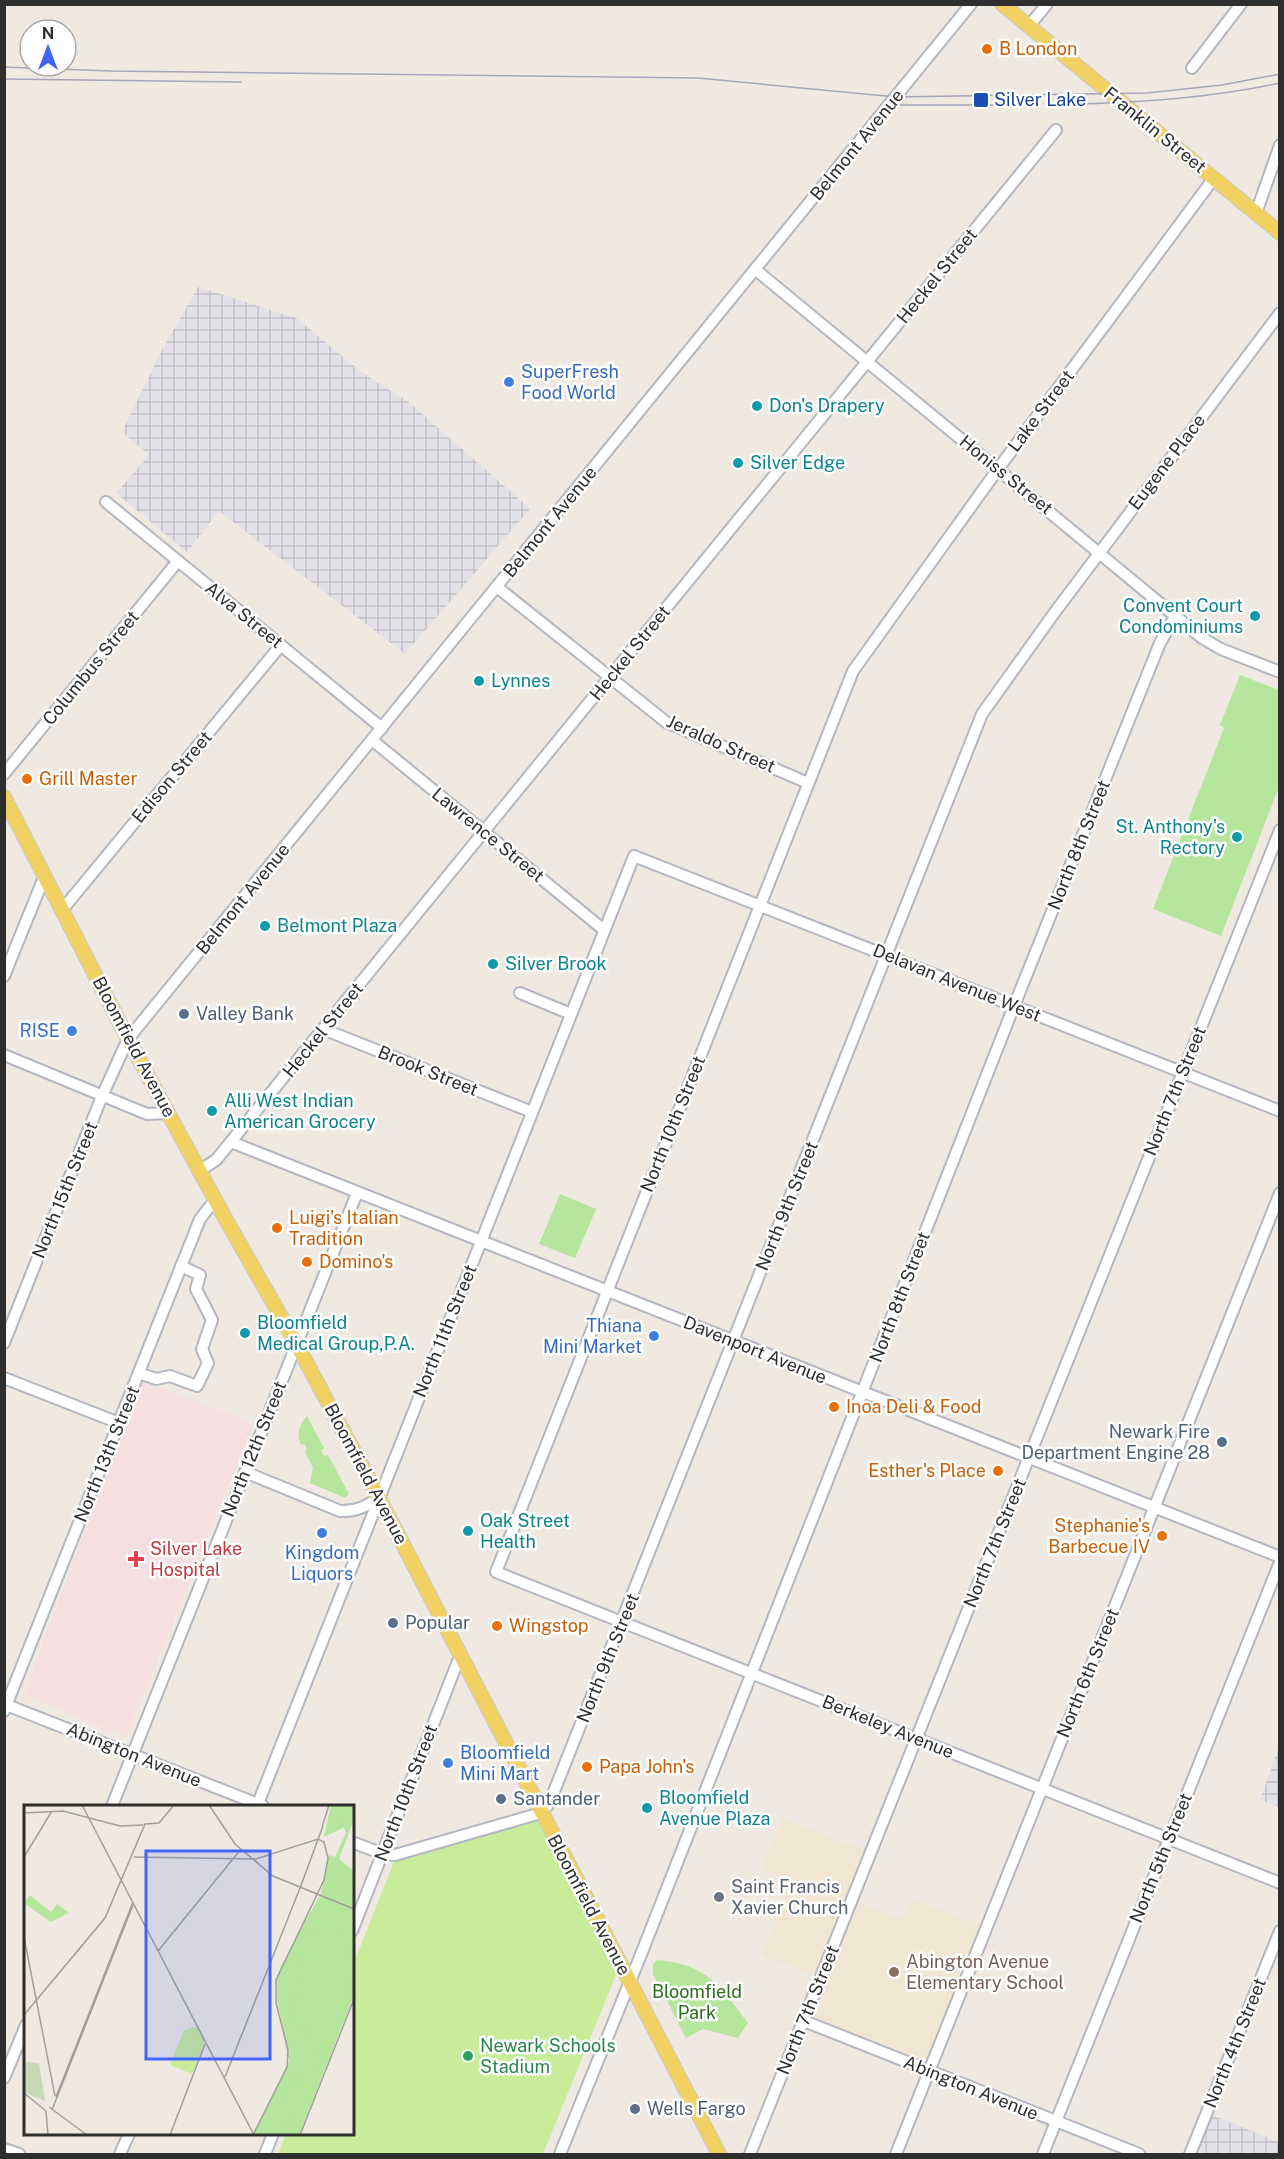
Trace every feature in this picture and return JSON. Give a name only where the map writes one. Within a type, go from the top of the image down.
[{"type":"main road","name":"Franklin Street","points":[[1002,4],[1280,232]]},
{"type":"main road","name":"Bloomfield Avenue","points":[[4,797],[128,1039],[379,1497],[718,2154]]},
{"type":"street","name":"Belmont Avenue","points":[[128,1039],[971,4]]},
{"type":"street","points":[[1029,26],[1047,4]]},
{"type":"street","points":[[1192,68],[1241,4]]},
{"type":"street","name":"Heckel Street","points":[[200,1170],[216,1160],[231,1142],[1056,130]]},
{"type":"street","points":[[1256,213],[1280,145]]},
{"type":"street","name":"Lake Street","points":[[851,676],[859,660],[998,469],[1214,178]]},
{"type":"street","name":"Honiss Street","points":[[756,270],[1211,644],[1280,672]]},
{"type":"street","name":"Eugene Place","points":[[1055,612],[1280,313]]},
{"type":"street","name":"Alva Street","points":[[106,502],[382,728]]},
{"type":"street","name":"Columbus Street","points":[[4,774],[178,561]]},
{"type":"street","name":"Jeraldo Street","points":[[497,587],[671,726],[808,783]]},
{"type":"street","name":"North 9th Street","points":[[541,1813],[553,1798],[982,714],[1055,612]]},
{"type":"street","name":"North 8th Street","points":[[560,2154],[863,1393],[1014,1006],[1160,642],[1176,615]]},
{"type":"street","name":"Edison Street","points":[[62,910],[281,645]]},
{"type":"street","name":"North 10th Street","points":[[496,1572],[851,676]]},
{"type":"street","name":"Lawrence Street","points":[[372,740],[604,930]]},
{"type":"street","name":"North 7th Street","points":[[750,2154],[1280,830]]},
{"type":"street","name":"Delavan Avenue West","points":[[634,856],[1280,1111]]},
{"type":"street","name":"North 11th Street","points":[[260,1805],[379,1497],[634,856]]},
{"type":"street","points":[[4,976],[45,875]]},
{"type":"street","points":[[520,993],[571,1014]]},
{"type":"street","name":"Brook Street","points":[[323,1029],[532,1112]]},
{"type":"street","name":"North 15th Street","points":[[4,1343],[102,1096],[128,1039]]},
{"type":"street","points":[[4,1055],[147,1114],[169,1113]]},
{"type":"street","name":"Davenport Avenue","points":[[231,1142],[1280,1557]]},
{"type":"street","name":"North 12th Street","points":[[112,1805],[357,1192]]},
{"type":"street","name":"North 6th Street","points":[[896,2154],[1280,1192]]},
{"type":"street","name":"North 13th Street","points":[[5,1706],[200,1219],[215,1200]]},
{"type":"street","points":[[139,1373],[156,1379],[170,1376],[197,1386],[208,1363],[202,1349],[212,1320],[196,1288],[200,1275],[182,1266]]},
{"type":"street","points":[[4,1378],[119,1423]]},
{"type":"street","points":[[245,1472],[340,1511],[352,1512],[379,1497]]},
{"type":"street","name":"North 5th Street","points":[[1043,2154],[1280,1562]]},
{"type":"street","name":"Berkeley Avenue","points":[[496,1572],[1280,1882]]},
{"type":"street","name":"North 10th Street","points":[[354,1926],[460,1656]]},
{"type":"street","name":"Abington Avenue","points":[[5,1706],[258,1805]]},
{"type":"street","points":[[354,1843],[383,1854],[399,1854],[541,1813]]},
{"type":"street","name":"North 4th Street","points":[[1190,2154],[1280,1931]]},
{"type":"street","name":"Abington Avenue","points":[[804,2021],[1139,2154]]},
{"type":"street","points":[[4,2078],[24,2030]]},
{"type":"street","points":[[120,2154],[128,2135]]},
{"type":"street","points":[[265,2154],[272,2135]]},
{"type":"street","points":[[4,2149],[19,2154]]},
{"type":"shaded area","points":[[198,287],[296,318],[364,374],[410,403],[530,509],[405,654],[219,511],[187,552],[116,493],[149,455],[122,432],[162,350]]},
{"type":"shaded area","name":"Silver Lake Hospital","points":[[140,1380],[254,1423],[126,1737],[24,1695]]},
{"type":"shaded area","points":[[1279,1747],[1279,1807],[1260,1800]]},
{"type":"shaded area","points":[[782,1818],[871,1853],[819,1977],[762,1955],[793,1881],[762,1868]]},
{"type":"shaded area","name":"Abington Avenue Elementary School","points":[[911,1900],[982,1925],[928,2067],[805,2019],[854,1902],[902,1919]]},
{"type":"shaded area","points":[[1209,2114],[1279,2142],[1279,2154],[1192,2154]]},
{"type":"green space","points":[[1240,675],[1279,690],[1279,787],[1221,936],[1153,909],[1224,728],[1220,725]]},
{"type":"green space","points":[[560,1194],[596,1209],[575,1258],[539,1244]]},
{"type":"green space","points":[[307,1416],[324,1448],[321,1451],[324,1456],[328,1455],[349,1494],[345,1498],[310,1483],[313,1468],[305,1452],[307,1450],[304,1444],[301,1445],[299,1437],[300,1426]]},
{"type":"green space","name":"Newark Schools Stadium","points":[[539,1820],[628,1979],[616,1975],[543,2154],[278,2154],[286,2135],[354,2135],[354,1962],[395,1859]]},
{"type":"green space","name":"Bloomfield Park","points":[[657,1960],[688,1966],[711,1979],[748,2023],[738,2038],[703,2029],[686,2038],[653,1974],[653,1964]]},
{"type":"tram line","points":[[4,67],[111,71],[698,78],[896,97],[1147,93],[1222,85],[1280,74]]},
{"type":"tram line","points":[[4,79],[241,82]]},
{"type":"tram line","points":[[1068,104],[1174,99],[1280,83]]},
{"type":"tram line","points":[[894,105],[1002,105]]},
{"type":"place","name":"B London","points":[[987,49]]},
{"type":"place","name":"Silver Lake","points":[[981,100]]},
{"type":"place","name":"SuperFresh Food World","points":[[509,382]]},
{"type":"place","name":"Don's Drapery","points":[[757,406]]},
{"type":"place","name":"Silver Edge","points":[[738,463]]},
{"type":"place","name":"Convent Court Condominiums","points":[[1255,616]]},
{"type":"place","name":"Lynnes","points":[[479,681]]},
{"type":"place","name":"Grill Master","points":[[27,779]]},
{"type":"place","name":"St. Anthony's Rectory","points":[[1237,837]]},
{"type":"place","name":"Belmont Plaza","points":[[265,926]]},
{"type":"place","name":"Silver Brook","points":[[493,964]]},
{"type":"place","name":"Valley Bank","points":[[184,1014]]},
{"type":"place","name":"RISE","points":[[72,1031]]},
{"type":"place","name":"Alli West Indian American Grocery","points":[[212,1111]]},
{"type":"place","name":"Luigi's Italian Tradition","points":[[277,1228]]},
{"type":"place","name":"Domino's","points":[[307,1262]]},
{"type":"place","name":"Bloomfield Medical Group,P.A.","points":[[245,1333]]},
{"type":"place","name":"Thiana Mini Market","points":[[654,1336]]},
{"type":"place","name":"Inoa Deli & Food","points":[[834,1407]]},
{"type":"place","name":"Newark Fire Department Engine 28","points":[[1222,1442]]},
{"type":"place","name":"Esther's Place","points":[[998,1471]]},
{"type":"place","name":"Oak Street Health","points":[[468,1531]]},
{"type":"place","name":"Kingdom Liquors","points":[[322,1533]]},
{"type":"place","name":"Stephanie's Barbecue IV","points":[[1162,1536]]},
{"type":"place","name":"Silver Lake Hospital","points":[[136,1559]]},
{"type":"place","name":"Popular","points":[[393,1623]]},
{"type":"place","name":"Wingstop","points":[[497,1626]]},
{"type":"place","name":"Bloomfield Mini Mart","points":[[448,1763]]},
{"type":"place","name":"Papa John's","points":[[587,1767]]},
{"type":"place","name":"Santander","points":[[501,1799]]},
{"type":"place","name":"Bloomfield Avenue Plaza","points":[[647,1808]]},
{"type":"place","name":"Saint Francis Xavier Church","points":[[719,1897]]},
{"type":"place","name":"Abington Avenue Elementary School","points":[[894,1972]]},
{"type":"place","name":"Newark Schools Stadium","points":[[468,2056]]},
{"type":"place","name":"Wells Fargo","points":[[635,2109]]}]
